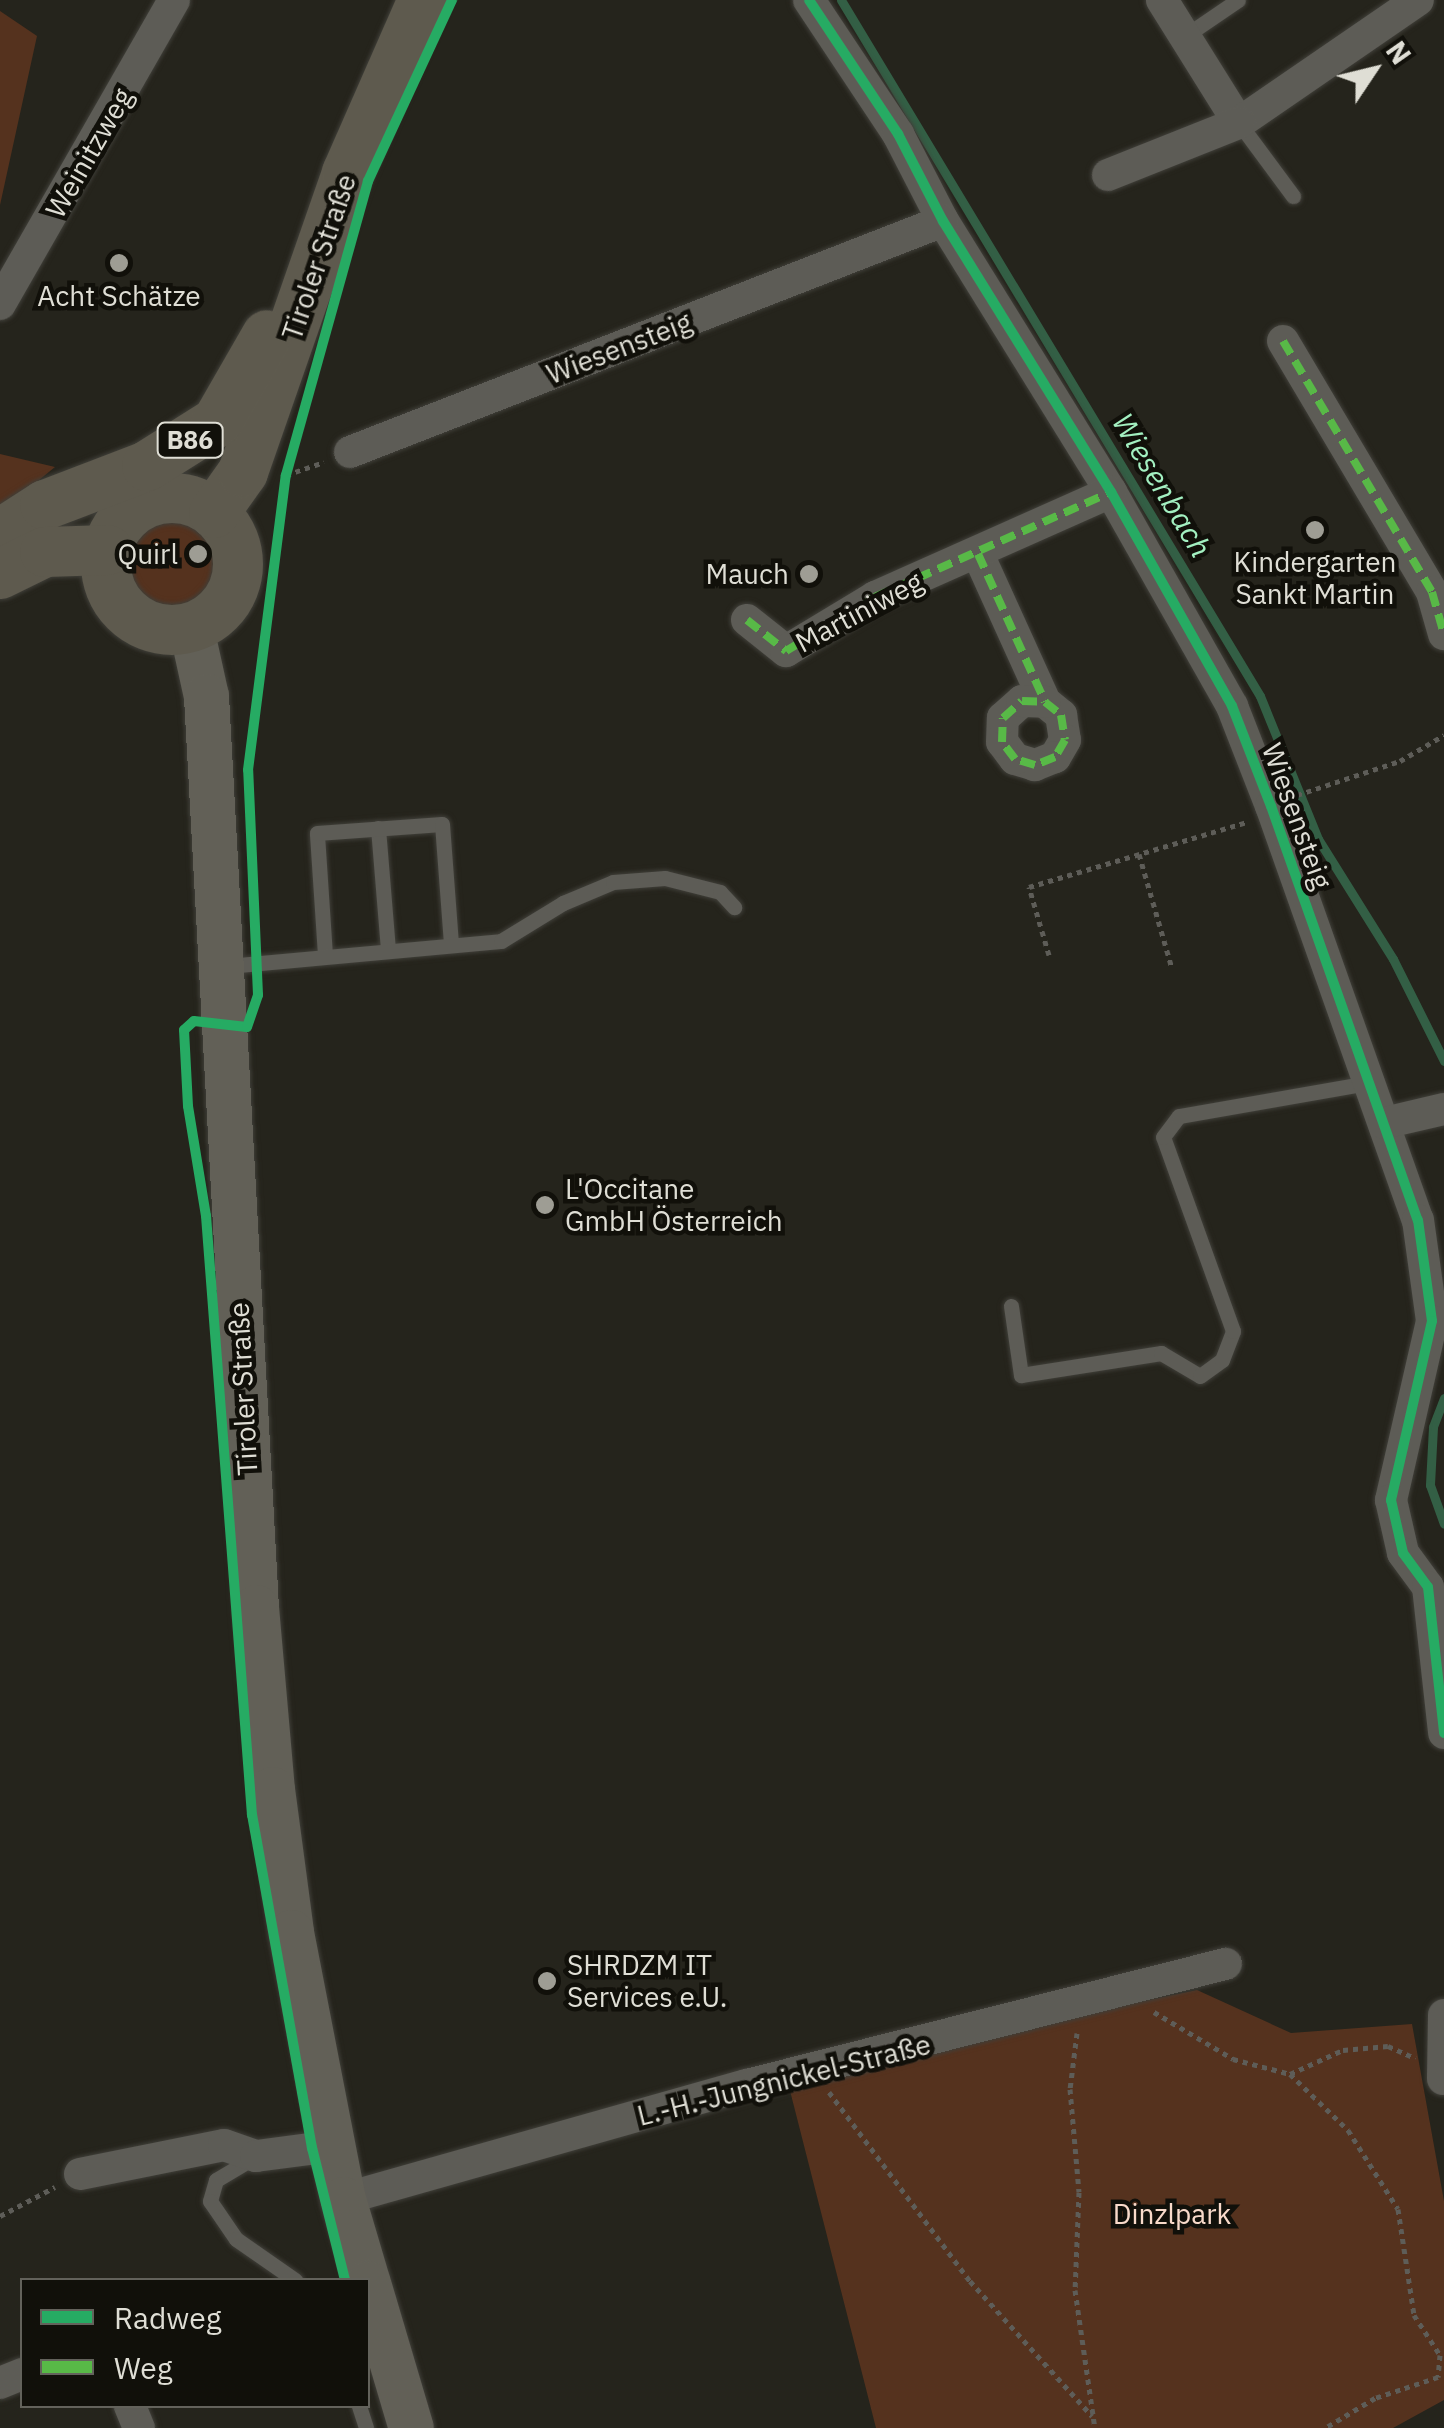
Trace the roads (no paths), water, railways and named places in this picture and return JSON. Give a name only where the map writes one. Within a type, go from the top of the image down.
[{"type":"main road","name":"Tiroler Straße","points":[[214,513],[243,472],[312,271],[424,0]]},
{"type":"main road","name":"B86","points":[[0,534],[46,505],[147,466],[217,422],[287,292],[312,271]]},
{"type":"main road","points":[[180,499],[214,513],[234,541],[238,571],[226,603],[191,628],[152,627],[124,609],[111,590],[108,550],[116,530],[146,504],[180,499]]},
{"type":"main road","points":[[0,574],[45,552],[108,550]]},
{"type":"main road","name":"Tiroler Straße","points":[[191,628],[206,696],[218,967],[272,1790],[291,1932],[343,2199],[366,2278]]},
{"type":"main road","name":"Tiroler Straße","points":[[370,2292],[411,2428]]},
{"type":"street","name":"Weinitzweg","points":[[0,304],[174,0]]},
{"type":"street","name":"Wiesensteig","points":[[809,0],[898,134],[943,221],[1110,492],[1232,706],[1274,814],[1418,1220],[1432,1320],[1390,1500],[1403,1553],[1436,1584],[1444,1733]]},
{"type":"street","points":[[1162,0],[1239,122]]},
{"type":"street","points":[[1108,175],[1239,122],[1418,0]]},
{"type":"street","name":"Wiesensteig","points":[[350,452],[943,221]]},
{"type":"street","points":[[1283,342],[1432,592],[1444,634]]},
{"type":"street","name":"Martiniweg","points":[[747,620],[786,651],[875,597],[1110,492]]},
{"type":"street","points":[[978,554],[1045,702]]},
{"type":"street","points":[[1384,1123],[1444,1109]]},
{"type":"street","name":"L.-H.-Jungnickel-Straße","points":[[343,2199],[812,2068],[1080,2005],[1226,1964]]},
{"type":"street","points":[[1442,2078],[1444,2015]]},
{"type":"street","points":[[80,2174],[224,2144],[256,2156],[333,2146]]},
{"type":"lane","points":[[1185,36],[1238,0]]},
{"type":"lane","points":[[1239,122],[1293,196]]},
{"type":"lane","points":[[324,956],[316,833],[442,824],[451,945]]},
{"type":"lane","points":[[378,828],[388,950]]},
{"type":"lane","points":[[218,967],[501,941],[563,903],[613,882],[666,878],[720,892],[734,908]]},
{"type":"lane","points":[[1011,1306],[1021,1375],[1160,1353],[1200,1376],[1222,1360],[1233,1331],[1163,1137],[1179,1116],[1368,1083]]},
{"type":"lane","points":[[256,2156],[216,2180],[210,2201],[236,2240],[292,2278]]},
{"type":"waterway","name":"Wiesenbach","points":[[841,0],[1260,696],[1318,839],[1393,959],[1444,1061]]},
{"type":"waterway","name":"Wiesenbach","points":[[1444,1398],[1433,1427],[1430,1485],[1444,1524]]},
{"type":"place","name":"Acht Schätze","points":[[119,263]]},
{"type":"place","name":"Kindergarten Sankt Martin","points":[[1315,530]]},
{"type":"place","name":"Quirl","points":[[198,554]]},
{"type":"place","name":"Mauch","points":[[809,574]]},
{"type":"place","name":"L'Occitane GmbH Österreich","points":[[545,1205]]},
{"type":"place","name":"SHRDZM IT Services e.U.","points":[[547,1981]]},
{"type":"park label","name":"Dinzlpark","points":[[1172,2214]]}]
